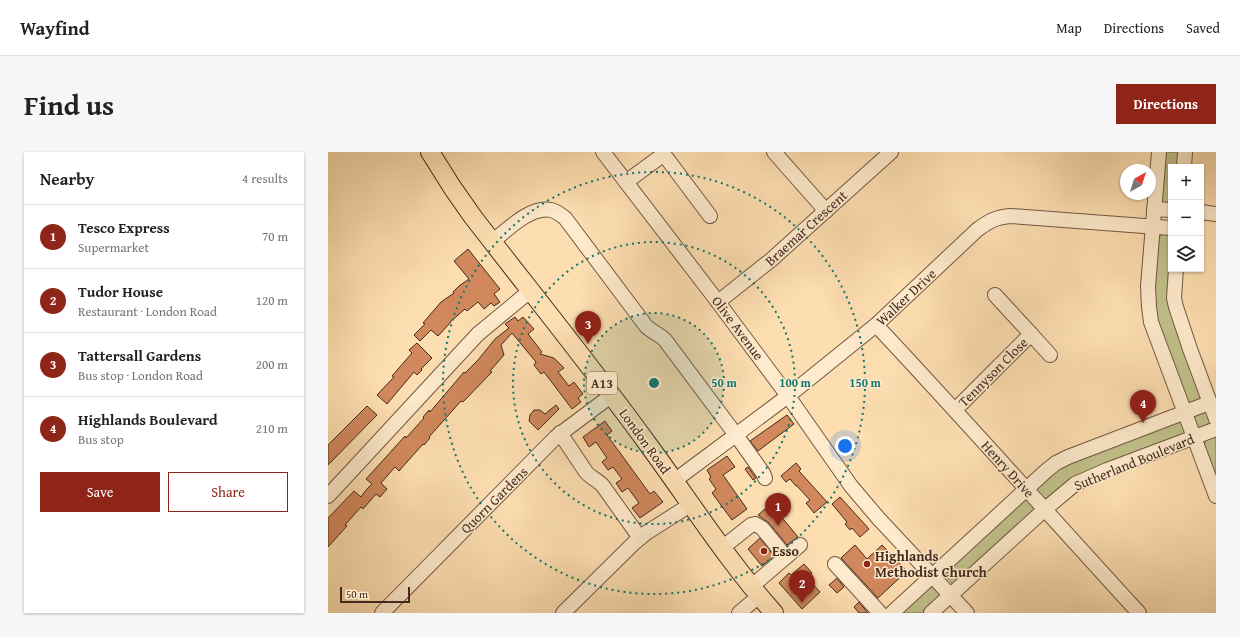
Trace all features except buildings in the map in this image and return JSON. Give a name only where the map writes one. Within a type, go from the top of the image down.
[{"type":"main road","name":"London Road","points":[[430,152],[473,217],[612,395],[722,548],[774,613]]},
{"type":"street","name":"Olive Avenue","points":[[602,152],[718,302],[861,498],[967,613]]},
{"type":"street","points":[[774,152],[826,211]]},
{"type":"street","name":"Braemar Crescent","points":[[718,302],[771,260],[891,152]]},
{"type":"street","points":[[1159,152],[1152,226],[1148,307],[1151,322],[1216,496]]},
{"type":"street","points":[[1184,164],[1185,152]]},
{"type":"street","points":[[626,182],[663,153],[710,216]]},
{"type":"street","points":[[492,242],[524,216],[530,213],[550,209],[565,218],[646,326],[665,340],[736,435],[765,478]]},
{"type":"street","points":[[1154,209],[1168,210]]},
{"type":"street","points":[[1204,212],[1216,214]]},
{"type":"street","name":"Walker Drive","points":[[674,482],[788,396],[876,325],[977,230],[989,221],[1001,217],[1011,216],[1168,228]]},
{"type":"street","points":[[1176,272],[1174,298],[1180,323],[1214,412]]},
{"type":"street","points":[[328,496],[478,334],[530,291]]},
{"type":"street","name":"Tennyson Close","points":[[995,295],[1050,355]]},
{"type":"street","name":"Henry Drive","points":[[876,325],[955,410],[1138,613]]},
{"type":"street","name":"Tennyson Close","points":[[955,410],[1031,334]]},
{"type":"street","name":"Quorn Gardens","points":[[382,613],[560,433],[612,395]]},
{"type":"street","name":"Sutherland Boulevard","points":[[892,613],[1056,463],[1125,434],[1184,413],[1214,412]]},
{"type":"street","name":"Sutherland Boulevard","points":[[930,613],[1068,489],[1079,482],[1216,429]]},
{"type":"street","points":[[560,433],[589,476],[600,482],[640,538]]},
{"type":"street","points":[[563,613],[640,538],[690,504]]},
{"type":"street","points":[[722,548],[751,525],[755,524],[762,528],[786,557]]},
{"type":"street","points":[[739,613],[786,557],[800,545]]},
{"type":"street","points":[[835,564],[880,613]]},
{"type":"green space","points":[[1163,152],[1182,152],[1181,164],[1168,164],[1168,206],[1163,205],[1160,199]]},
{"type":"green space","points":[[1165,233],[1168,234],[1168,272],[1172,272],[1202,399],[1194,404],[1189,403],[1186,398],[1158,322],[1153,293],[1157,240]]},
{"type":"green space","points":[[1207,410],[1214,422],[1200,429],[1197,428],[1193,417],[1195,414]]},
{"type":"green space","points":[[1185,413],[1194,436],[1085,478],[955,586],[941,572],[1047,472]]},
{"type":"green space","points":[[1216,436],[1216,478],[1204,447],[1206,439]]},
{"type":"green space","points":[[929,588],[937,588],[941,596],[926,613],[901,613]]},
{"type":"place","name":"Tattersall Gardens","points":[[588,344]]},
{"type":"place","name":"Highlands Boulevard","points":[[1143,423]]},
{"type":"place","name":"Tesco Express","points":[[778,526]]},
{"type":"place","name":"Esso","points":[[764,551]]},
{"type":"place","name":"Highlands Methodist Church","points":[[867,564]]},
{"type":"place","name":"Tudor House","points":[[802,603]]}]
